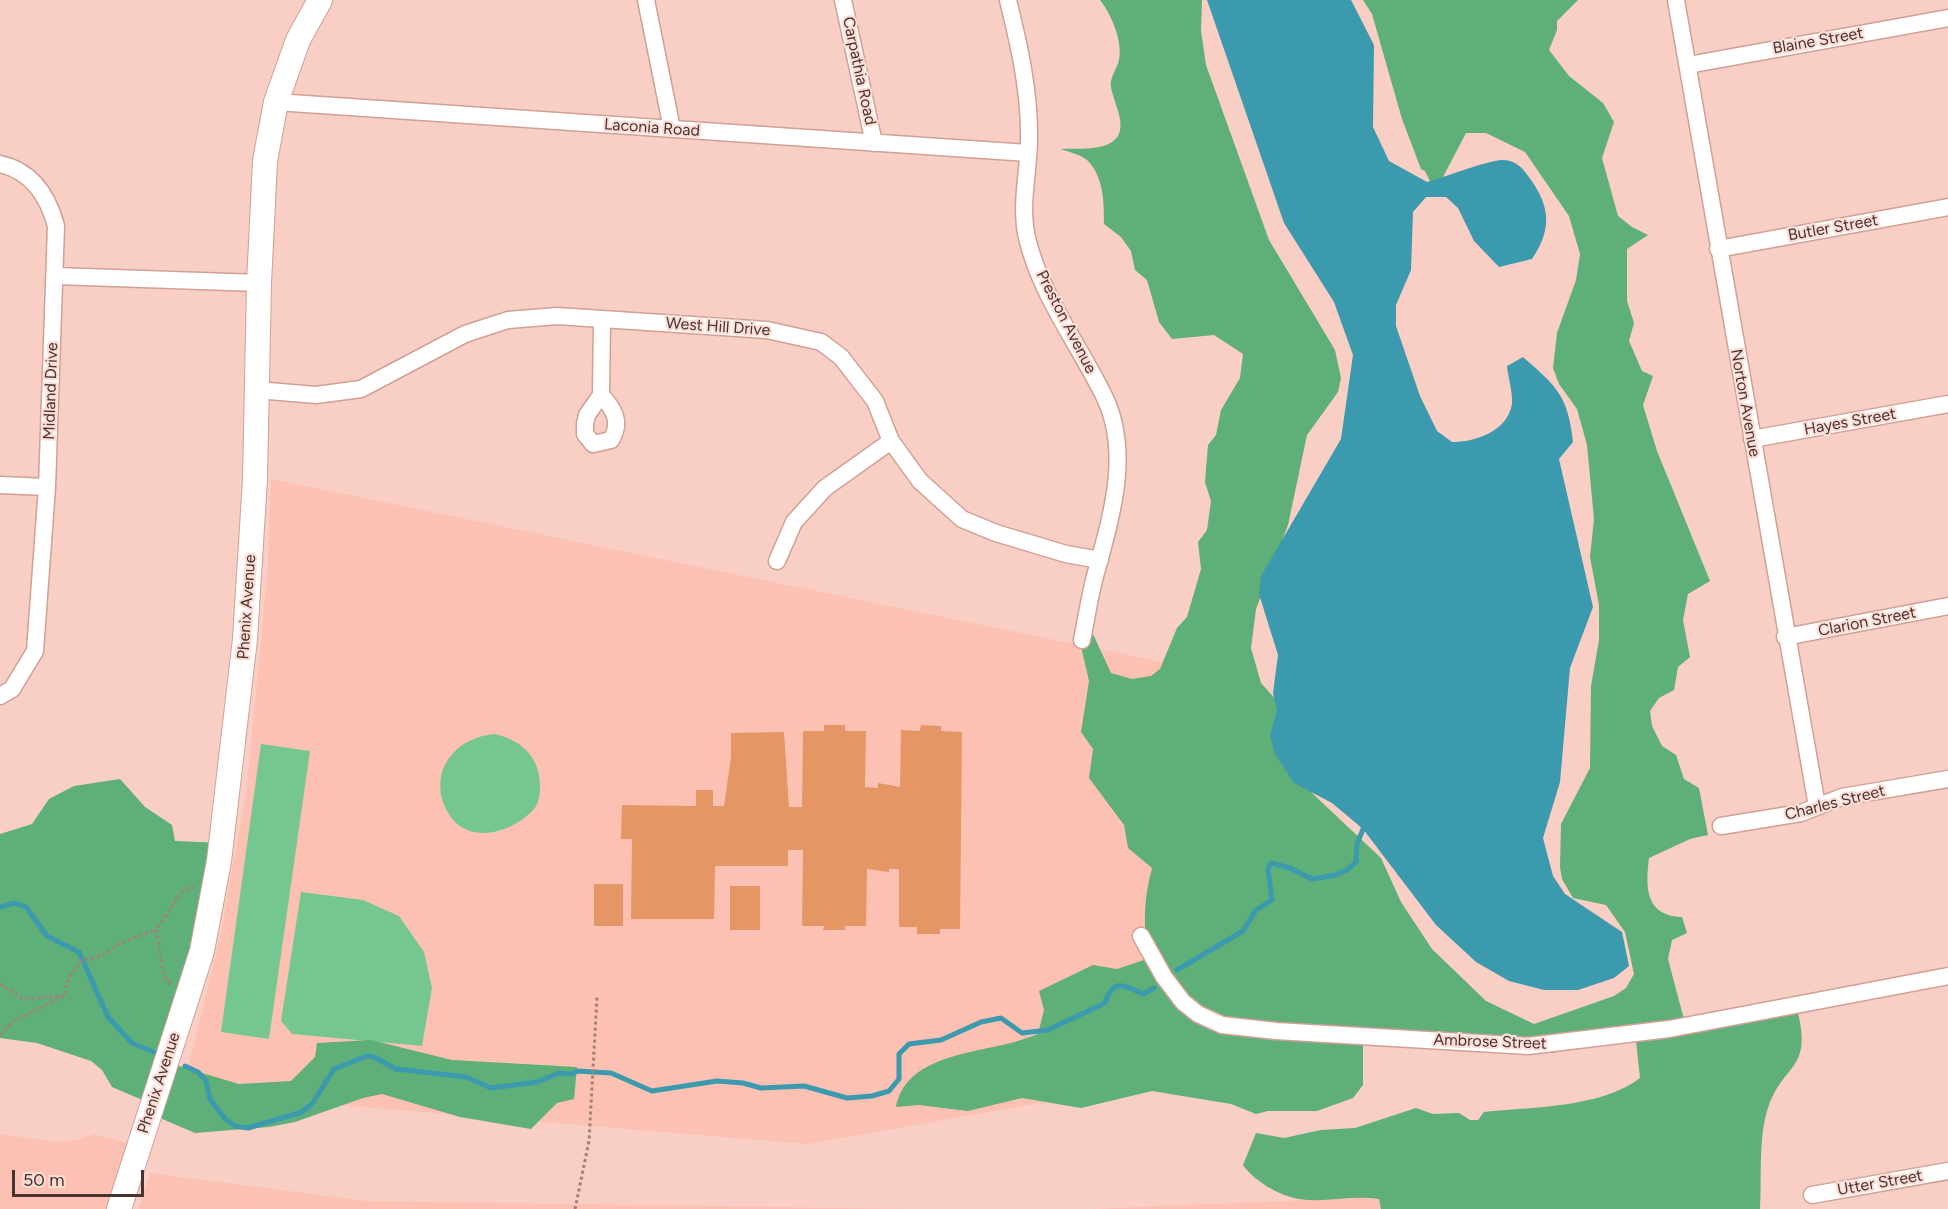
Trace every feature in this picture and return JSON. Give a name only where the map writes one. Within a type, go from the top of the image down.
[{"type":"main road","name":"Phenix Avenue","points":[[118,1209],[202,951],[216,881],[232,769],[246,639],[255,479],[259,283],[265,161],[276,102],[298,40],[320,0]]},
{"type":"street","points":[[646,0],[672,129]]},
{"type":"street","name":"Carpathia Road","points":[[843,0],[874,143]]},
{"type":"street","name":"Preston Avenue","points":[[1008,0],[1026,74],[1028,153],[1023,197],[1027,237],[1045,287],[1069,336],[1105,398],[1116,439],[1118,478],[1082,640]]},
{"type":"street","name":"Norton Avenue","points":[[1676,0],[1785,637],[1817,806]]},
{"type":"street","name":"Blaine Street","points":[[1688,65],[1948,18]]},
{"type":"street","name":"Laconia Road","points":[[276,102],[1028,153]]},
{"type":"street","name":"Midland Drive","points":[[0,164],[26,175],[51,207],[56,226],[47,487],[35,651],[12,689],[0,696]]},
{"type":"street","name":"Butler Street","points":[[1718,249],[1948,207]]},
{"type":"street","points":[[56,276],[259,283]]},
{"type":"street","name":"West Hill Drive","points":[[257,390],[316,395],[361,389],[465,334],[508,320],[557,316],[767,330],[821,342],[841,357],[875,401],[891,441],[920,482],[962,519],[1066,554],[1100,560]]},
{"type":"street","points":[[601,395],[602,320]]},
{"type":"street","name":"Hayes Street","points":[[1752,439],[1948,404]]},
{"type":"street","points":[[777,561],[794,522],[825,488],[891,441]]},
{"type":"street","points":[[0,484],[47,487]]},
{"type":"street","name":"Clarion Street","points":[[1785,637],[1948,606]]},
{"type":"street","name":"Charles Street","points":[[1721,826],[1800,813],[1842,797],[1948,779]]},
{"type":"street","name":"Ambrose Street","points":[[1141,936],[1164,977],[1183,1002],[1198,1014],[1222,1024],[1276,1031],[1528,1046],[1669,1029],[1948,976]]},
{"type":"street","name":"Utter Street","points":[[1812,1195],[1948,1171]]},
{"type":"path","points":[[64,996],[68,979],[82,960],[101,956],[120,943],[156,930],[183,890],[216,881]]},
{"type":"path","points":[[156,930],[164,977],[186,1000]]},
{"type":"path","points":[[0,984],[23,999],[64,996]]},
{"type":"path","points":[[0,1035],[13,1021],[64,996]]},
{"type":"path","points":[[575,1209],[589,1142],[597,997]]},
{"type":"shaded area","points":[[271,479],[1254,681],[1259,891],[1091,1094],[807,1144],[182,1092],[220,937],[247,787],[268,565]]},
{"type":"shaded area","points":[[0,1134],[58,1142],[78,1140],[94,1134],[138,1146],[117,1209],[0,1209]]},
{"type":"shaded area","points":[[150,1173],[366,1201],[909,1209],[138,1209]]},
{"type":"shaded area","points":[[1382,1197],[1616,1209],[1091,1209]]},
{"type":"green space","points":[[1100,0],[1202,0],[1201,31],[1206,65],[1269,240],[1335,350],[1341,378],[1338,392],[1307,435],[1288,525],[1256,609],[1251,648],[1261,683],[1308,735],[1309,780],[1312,793],[1381,858],[1401,902],[1432,949],[1486,1001],[1534,1024],[1614,996],[1626,988],[1634,974],[1625,932],[1606,905],[1573,898],[1562,879],[1560,867],[1561,824],[1590,768],[1591,686],[1599,640],[1599,605],[1590,557],[1594,519],[1587,445],[1577,409],[1559,384],[1553,368],[1557,333],[1576,280],[1580,254],[1569,216],[1525,152],[1486,133],[1466,133],[1443,177],[1431,183],[1425,171],[1421,169],[1402,119],[1372,14],[1363,0],[1578,0],[1557,21],[1557,30],[1549,50],[1569,76],[1603,103],[1614,122],[1602,158],[1618,216],[1632,227],[1648,235],[1627,249],[1627,301],[1634,323],[1629,341],[1642,371],[1653,376],[1643,405],[1657,451],[1710,581],[1688,594],[1683,620],[1690,657],[1678,667],[1674,690],[1659,698],[1650,711],[1652,726],[1662,746],[1676,755],[1684,779],[1699,788],[1708,835],[1690,839],[1649,858],[1648,890],[1650,899],[1661,912],[1682,917],[1687,933],[1672,940],[1668,959],[1686,1027],[1798,1013],[1801,1032],[1799,1057],[1774,1093],[1765,1120],[1760,1209],[1381,1209],[1379,1199],[1309,1200],[1292,1197],[1261,1182],[1243,1165],[1256,1133],[1284,1138],[1321,1130],[1355,1128],[1416,1108],[1433,1114],[1459,1113],[1470,1120],[1478,1120],[1484,1112],[1544,1107],[1586,1101],[1606,1095],[1640,1078],[1636,1041],[1632,1039],[1552,1053],[1363,1042],[1363,1085],[1353,1098],[1317,1111],[1268,1111],[1256,1114],[1231,1104],[1152,1091],[1081,1108],[1022,1098],[968,1111],[919,1105],[896,1107],[902,1091],[923,1069],[954,1056],[1011,1043],[1038,1034],[1044,1010],[1039,991],[1093,965],[1117,969],[1150,958],[1145,913],[1152,868],[1128,848],[1124,825],[1089,778],[1093,749],[1081,732],[1089,681],[1081,646],[1086,643],[1092,632],[1111,673],[1132,679],[1151,676],[1160,669],[1177,628],[1187,617],[1201,569],[1198,542],[1207,530],[1211,501],[1205,482],[1208,445],[1216,435],[1221,410],[1240,378],[1243,354],[1214,335],[1172,339],[1159,322],[1147,280],[1135,270],[1131,251],[1121,237],[1104,224],[1102,190],[1093,167],[1084,158],[1061,149],[1107,145],[1118,136],[1120,130],[1120,118],[1111,84],[1119,60],[1118,36]]},
{"type":"green space","points":[[495,734],[522,746],[534,760],[540,778],[539,797],[535,808],[513,825],[488,833],[476,832],[465,829],[455,822],[447,811],[440,783],[448,759],[457,749],[468,742]]},
{"type":"green space","points":[[261,744],[310,751],[269,1039],[221,1032]]},
{"type":"green space","points":[[120,779],[145,807],[172,825],[175,841],[221,843],[169,1063],[239,1084],[291,1081],[315,1057],[317,1043],[371,1040],[452,1060],[577,1067],[574,1099],[557,1103],[531,1129],[460,1117],[382,1094],[363,1098],[295,1122],[269,1127],[195,1133],[153,1115],[152,1104],[112,1087],[102,1070],[91,1061],[37,1043],[0,1038],[0,834],[32,824],[49,799],[74,786]]},
{"type":"green space","points":[[301,892],[363,900],[399,916],[424,952],[432,988],[422,1046],[292,1034],[281,1021]]},
{"type":"water","points":[[1207,0],[1351,0],[1374,45],[1373,127],[1389,161],[1427,182],[1486,163],[1511,161],[1523,170],[1541,197],[1546,227],[1539,248],[1532,259],[1499,267],[1474,241],[1458,208],[1446,197],[1426,197],[1413,212],[1411,270],[1396,305],[1396,326],[1420,396],[1437,431],[1452,442],[1461,442],[1489,434],[1504,422],[1512,404],[1507,366],[1523,357],[1552,384],[1564,402],[1568,413],[1573,442],[1559,459],[1593,607],[1570,668],[1560,782],[1543,838],[1553,876],[1565,894],[1622,932],[1629,966],[1614,978],[1578,990],[1544,990],[1509,981],[1476,962],[1436,925],[1363,829],[1332,803],[1294,783],[1275,754],[1270,736],[1277,710],[1273,693],[1278,655],[1259,594],[1261,576],[1341,439],[1353,355],[1334,302],[1284,223]]},
{"type":"building","points":[[824,725],[845,725],[845,731],[866,731],[865,787],[878,788],[878,783],[900,787],[901,730],[920,731],[921,725],[941,726],[941,731],[962,732],[960,929],[940,929],[940,934],[917,934],[917,927],[899,927],[899,869],[889,869],[889,872],[867,869],[866,926],[845,926],[845,930],[823,930],[824,926],[802,926],[803,850],[788,850],[788,866],[715,866],[714,919],[631,919],[632,839],[621,839],[622,805],[696,806],[696,790],[713,790],[713,806],[724,806],[731,757],[731,733],[784,732],[789,807],[802,807],[803,731],[824,731]]},
{"type":"building","points":[[594,884],[623,884],[623,926],[594,926]]},
{"type":"building","points":[[730,886],[760,886],[760,930],[730,930]]},
{"type":"waterway","points":[[1177,970],[1243,931],[1256,910],[1272,900],[1268,869],[1271,863],[1290,868],[1312,879],[1336,875],[1347,870],[1356,862],[1357,844],[1363,829]]},
{"type":"waterway","points":[[0,907],[14,903],[26,907],[47,936],[79,952],[108,1017],[132,1043],[156,1053]]},
{"type":"waterway","points":[[185,1066],[198,1072],[206,1081],[210,1099],[225,1119],[235,1126],[248,1128],[302,1112],[312,1104],[334,1069],[367,1056],[374,1057],[396,1069],[466,1077],[491,1088],[537,1082],[559,1073],[572,1074],[577,1071],[611,1073],[652,1091],[717,1081],[743,1083],[761,1088],[804,1086],[847,1098],[872,1096],[889,1091],[899,1079],[899,1054],[909,1044],[941,1040],[981,1022],[1001,1018],[1022,1033],[1048,1030],[1105,1003],[1108,995],[1116,987],[1125,986],[1143,994],[1154,988]]}]
